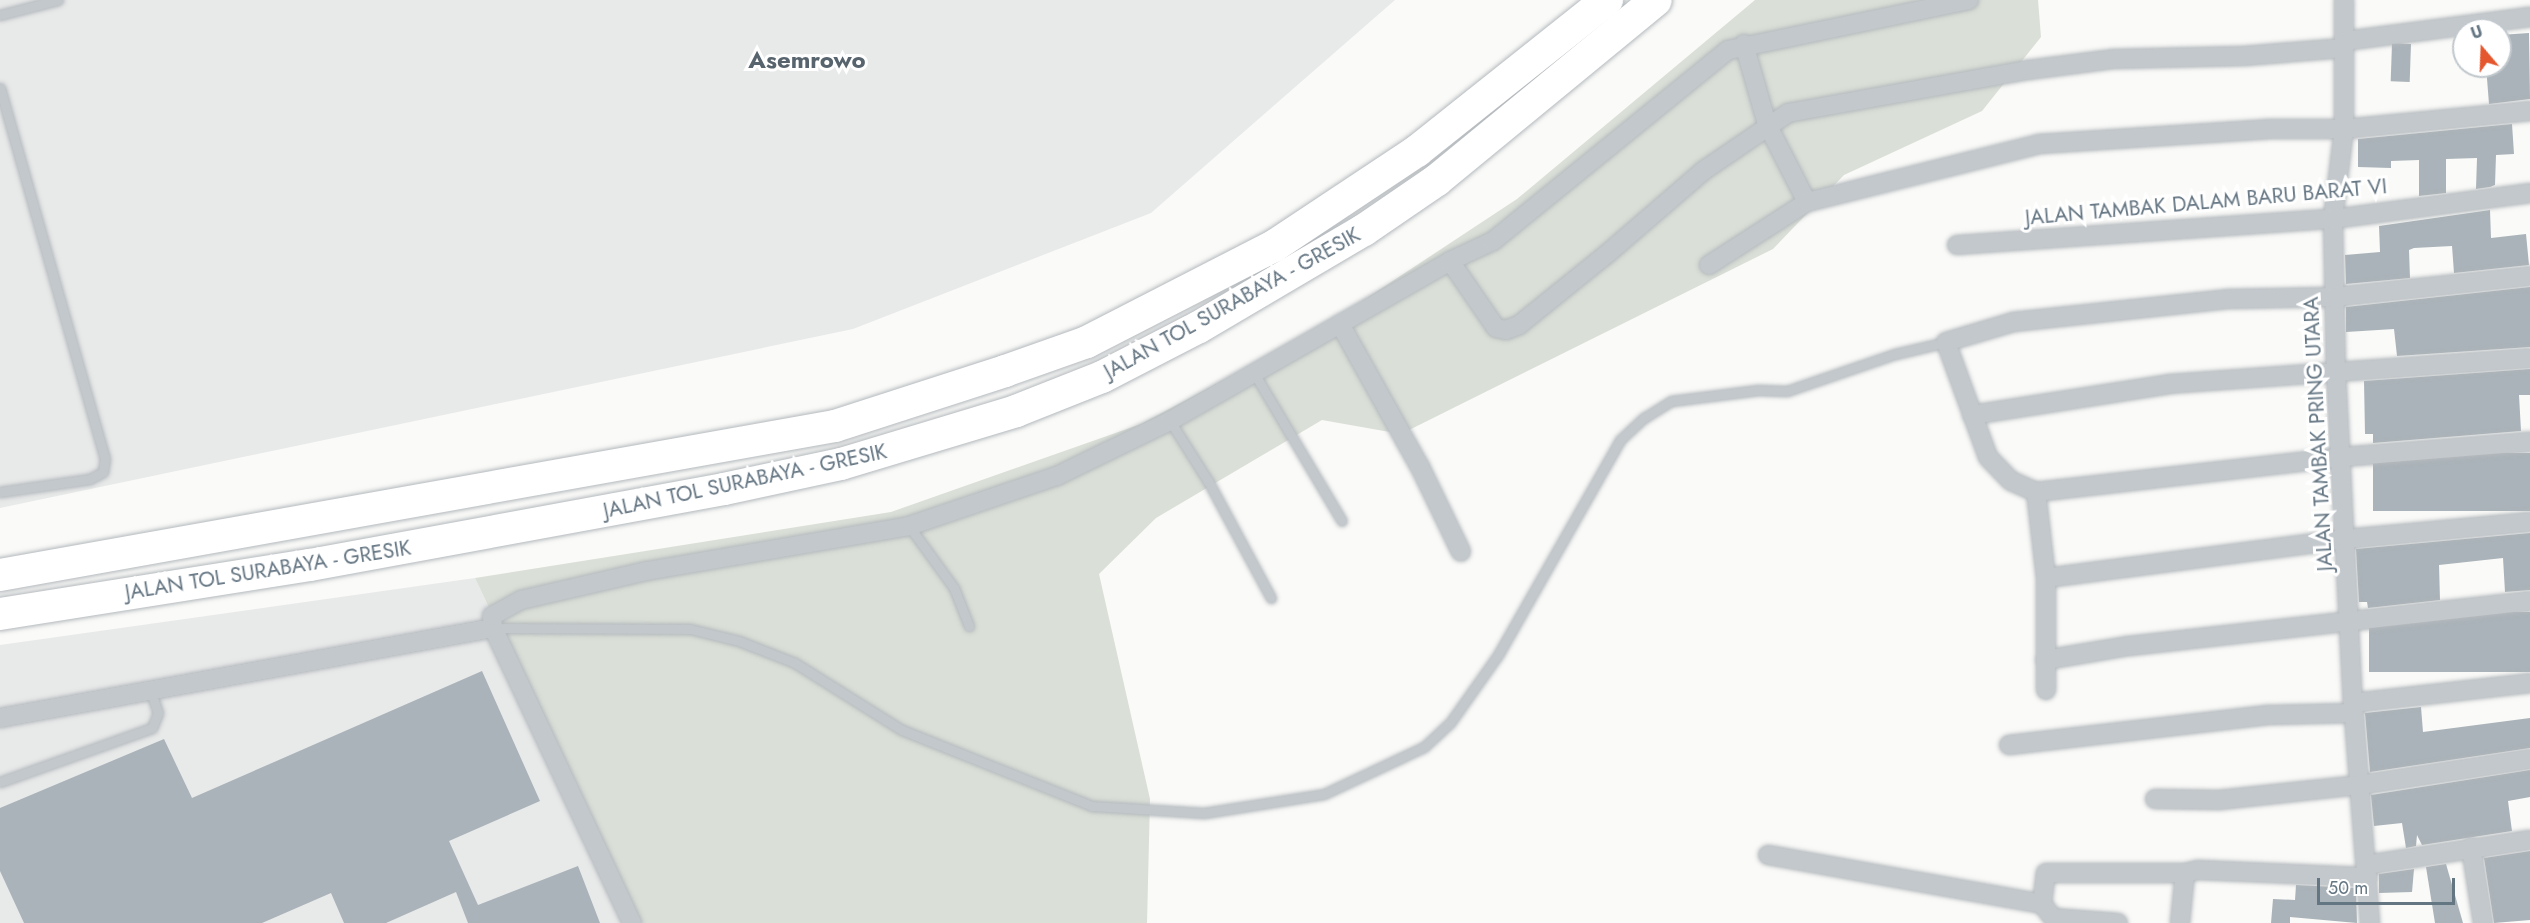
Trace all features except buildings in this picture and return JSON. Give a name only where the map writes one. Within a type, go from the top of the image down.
[{"type":"highway","name":"JALAN TOL SURABAYA - GRESIK","points":[[0,575],[835,426],[1015,368],[1087,342],[1188,293],[1323,216],[1492,95],[1607,0]]},
{"type":"highway","name":"JALAN TOL SURABAYA - GRESIK","points":[[0,614],[309,565],[724,489],[841,464],[1016,411],[1102,376],[1199,327],[1364,230],[1437,180],[1656,0]]},
{"type":"street","points":[[632,923],[493,628],[492,616],[521,600],[647,571],[909,526],[1057,476],[1170,421],[1450,261],[1493,241],[1619,142],[1713,59],[1744,44],[1969,0]]},
{"type":"street","name":"JALAN TAMBAK PRING UTARA","points":[[2344,0],[2344,129],[2333,219],[2336,371],[2353,708],[2370,923]]},
{"type":"street","points":[[1450,261],[1496,328],[1506,330],[1519,325],[1703,171],[1767,124],[1788,113],[2028,69],[2114,59],[2244,56],[2530,17]]},
{"type":"street","points":[[1744,44],[1767,124],[1807,202]]},
{"type":"street","points":[[1709,265],[1807,202],[2039,144],[2268,129],[2344,129],[2530,111]]},
{"type":"street","name":"JALAN TAMBAK DALAM BARU BARAT VI","points":[[1957,244],[2333,219],[2530,193]]},
{"type":"street","points":[[2530,276],[2334,297],[2245,298],[2013,322],[1946,342],[1988,457],[2011,481],[2036,492],[2342,457],[2530,442]]},
{"type":"street","points":[[1340,324],[1420,467],[1461,552]]},
{"type":"street","points":[[1972,415],[2169,384],[2530,358]]},
{"type":"street","points":[[2036,492],[2046,578],[2046,690]]},
{"type":"street","points":[[2046,578],[2346,539],[2530,522]]},
{"type":"street","points":[[2045,660],[2129,646],[2530,601]]},
{"type":"street","points":[[0,718],[493,628]]},
{"type":"street","points":[[2009,745],[2270,715],[2353,708],[2530,682]]},
{"type":"street","points":[[2155,799],[2219,800],[2360,785],[2530,759]]},
{"type":"street","points":[[2118,923],[2053,918],[2042,904],[2043,880],[2046,873],[2053,870],[2185,873],[2198,870],[2367,871],[2471,847],[2530,840]]},
{"type":"street","points":[[2471,847],[2483,923]]},
{"type":"street","points":[[1768,855],[2042,904]]},
{"type":"street","points":[[2180,923],[2185,873]]},
{"type":"lane","points":[[0,15],[58,0]]},
{"type":"lane","points":[[0,88],[105,458],[103,472],[90,479],[0,492]]},
{"type":"lane","points":[[493,628],[690,629],[739,641],[795,663],[902,730],[1092,806],[1204,813],[1324,794],[1424,747],[1450,723],[1498,655],[1615,448],[1644,418],[1671,401],[1758,390],[1787,391],[1895,354],[1946,342]]},
{"type":"lane","points":[[1254,373],[1342,521]]},
{"type":"lane","points":[[1170,421],[1208,481],[1271,598]]},
{"type":"lane","points":[[909,526],[954,588],[969,627]]},
{"type":"lane","points":[[0,782],[152,728],[158,713],[151,692]]},
{"type":"shaded area","points":[[0,0],[1395,0],[1151,213],[853,329],[0,508]]},
{"type":"shaded area","points":[[1755,0],[2038,0],[2041,37],[1982,111],[1844,175],[1773,249],[1401,434],[1322,420],[1156,518],[1099,574],[1150,799],[1147,923],[638,923],[475,578],[891,512],[1141,424],[1323,327],[1517,199]]},
{"type":"shaded area","points":[[475,578],[638,923],[0,923],[0,645]]},
{"type":"district","name":"Asemrowo","points":[[807,60]]}]
